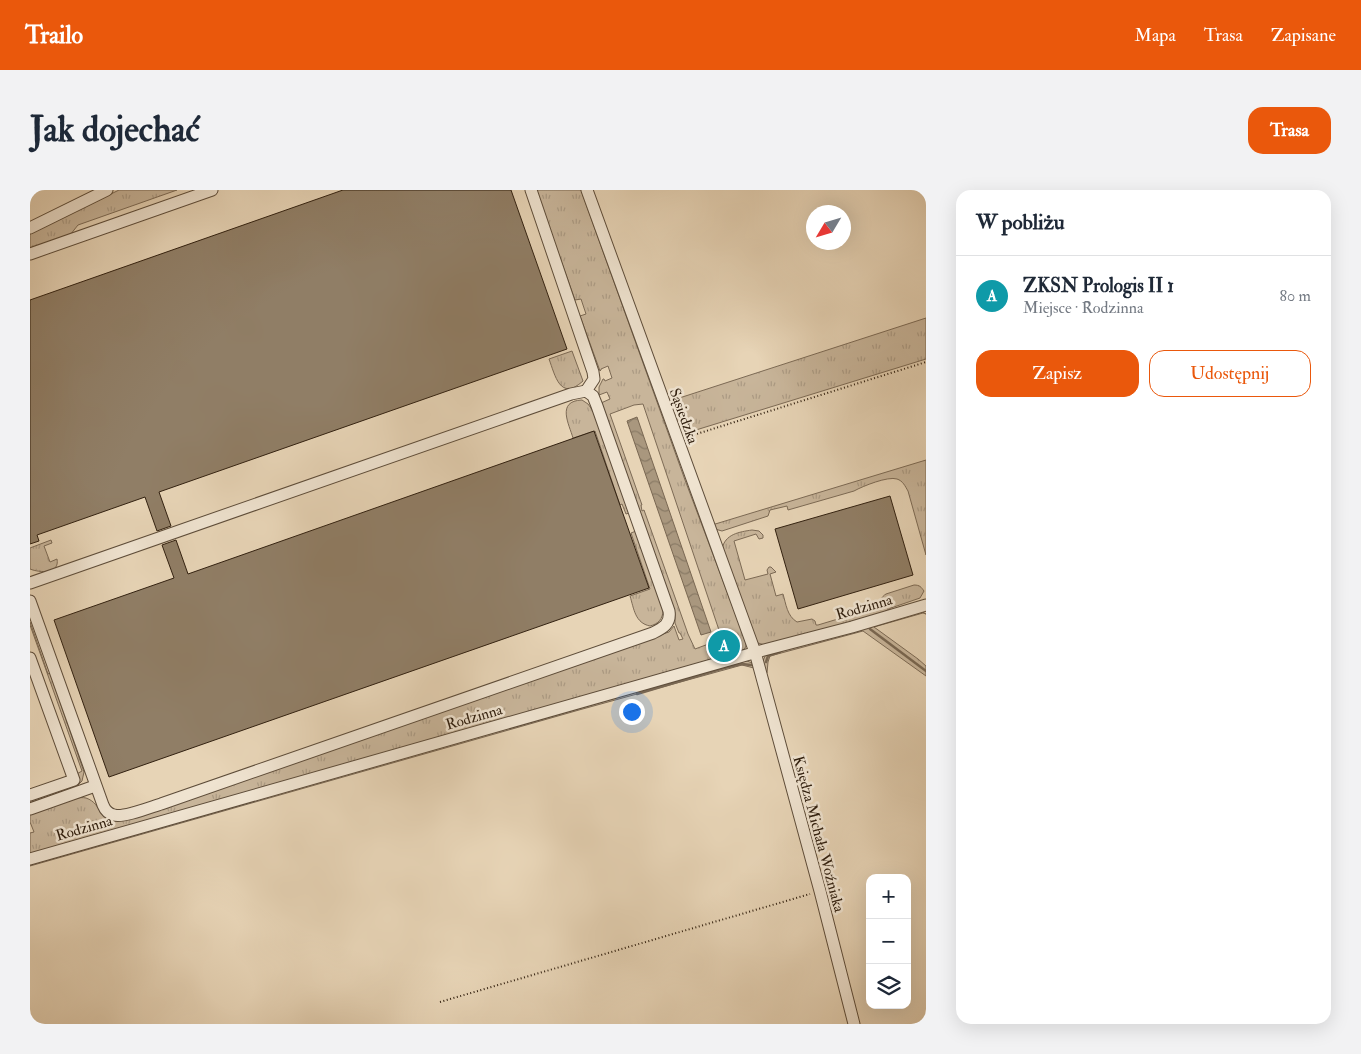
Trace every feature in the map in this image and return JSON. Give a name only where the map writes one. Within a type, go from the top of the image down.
[{"type":"street","points":[[30,228],[107,190]]},
{"type":"street","points":[[30,254],[212,190]]},
{"type":"street","points":[[531,190],[594,372],[594,379],[586,391]]},
{"type":"street","name":"Sąsiedzka","points":[[587,190],[754,652]]},
{"type":"street","points":[[30,583],[576,392],[586,391],[592,396],[597,406],[669,611],[669,620],[663,628],[653,633],[190,794],[129,814],[116,816],[104,808],[95,786],[30,601]]},
{"type":"street","name":"Rodzinna","points":[[30,859],[754,652],[852,627],[926,605]]},
{"type":"street","name":"Księdza Michała Woźniaka","points":[[754,652],[820,891],[854,1024]]},
{"type":"street","points":[[30,658],[74,780],[30,795]]},
{"type":"street","points":[[30,809],[95,786]]},
{"type":"path","points":[[677,440],[926,362]]},
{"type":"path","points":[[440,1002],[820,891]]},
{"type":"green space","points":[[119,190],[177,190],[78,225],[70,235],[30,249],[30,234]]},
{"type":"green space","points":[[536,190],[581,190],[685,480],[746,642],[744,650],[30,856],[30,833],[34,832],[30,822],[30,814],[58,803],[86,798],[92,801],[108,819],[123,820],[669,632],[674,626],[679,640],[683,639],[675,623],[675,613],[601,403],[610,399],[607,392],[599,395],[599,387],[603,379],[605,381],[612,378],[608,366],[600,371],[580,316],[586,314],[581,299],[575,300]],"holes":[[[643,404],[722,639],[695,649],[644,510],[642,511],[642,505],[610,414],[634,405]]]},
{"type":"green space","points":[[926,318],[926,359],[683,434],[678,432],[667,402]]},
{"type":"green space","points":[[572,351],[583,381],[569,389],[560,384],[556,379],[549,359]]},
{"type":"green space","points":[[582,400],[593,411],[629,513],[626,514],[622,504],[620,505],[595,431],[573,438],[567,420],[567,409],[569,404],[574,401]]},
{"type":"green space","points":[[926,460],[926,555],[908,491],[902,482],[893,478],[788,510],[787,506],[770,510],[768,516],[722,531],[715,529],[712,525]]},
{"type":"green space","points":[[752,530],[759,531],[763,538],[759,539],[756,534],[734,541],[745,580],[768,574],[767,570],[771,567],[776,572],[770,574],[776,596],[783,594],[789,613],[797,622],[812,619],[818,625],[881,606],[883,596],[886,594],[914,585],[918,585],[924,591],[920,598],[891,608],[878,615],[765,645],[758,643],[755,640],[722,549],[729,537]]},
{"type":"green space","points":[[636,531],[663,610],[660,621],[650,626],[638,619],[630,596],[650,589],[631,533]]},
{"type":"green space","points":[[51,540],[52,543],[44,546],[50,562],[57,559],[55,567],[44,572],[30,569],[30,548]]},
{"type":"green space","points":[[921,611],[926,614],[923,613],[874,627],[926,666],[926,676],[863,631],[770,656],[767,673],[764,671],[763,661],[766,654]]},
{"type":"green space","points":[[30,622],[48,674],[50,673],[84,772],[82,781],[76,787],[30,803],[30,800],[82,771],[30,625]]},
{"type":"green space","points":[[747,661],[752,663],[754,668],[742,665],[30,866],[30,862]]},
{"type":"water","points":[[637,417],[711,632],[701,635],[627,421]]},
{"type":"building","points":[[343,190],[511,190],[567,349],[159,492],[171,526],[157,531],[145,497],[37,535],[39,541],[30,544],[30,300]]},
{"type":"building","points":[[594,431],[649,588],[109,777],[54,620],[174,578],[162,545],[176,540],[188,574]]},
{"type":"building","points":[[890,496],[913,575],[798,609],[775,529]]},
{"type":"waterway","points":[[870,629],[926,671]]},
{"type":"waterway","points":[[766,662],[768,656],[780,652]]},
{"type":"waterway","points":[[637,694],[724,668],[742,664],[751,665]]},
{"type":"place","name":"ZKSN Prologis II 1","points":[[724,646]]}]
